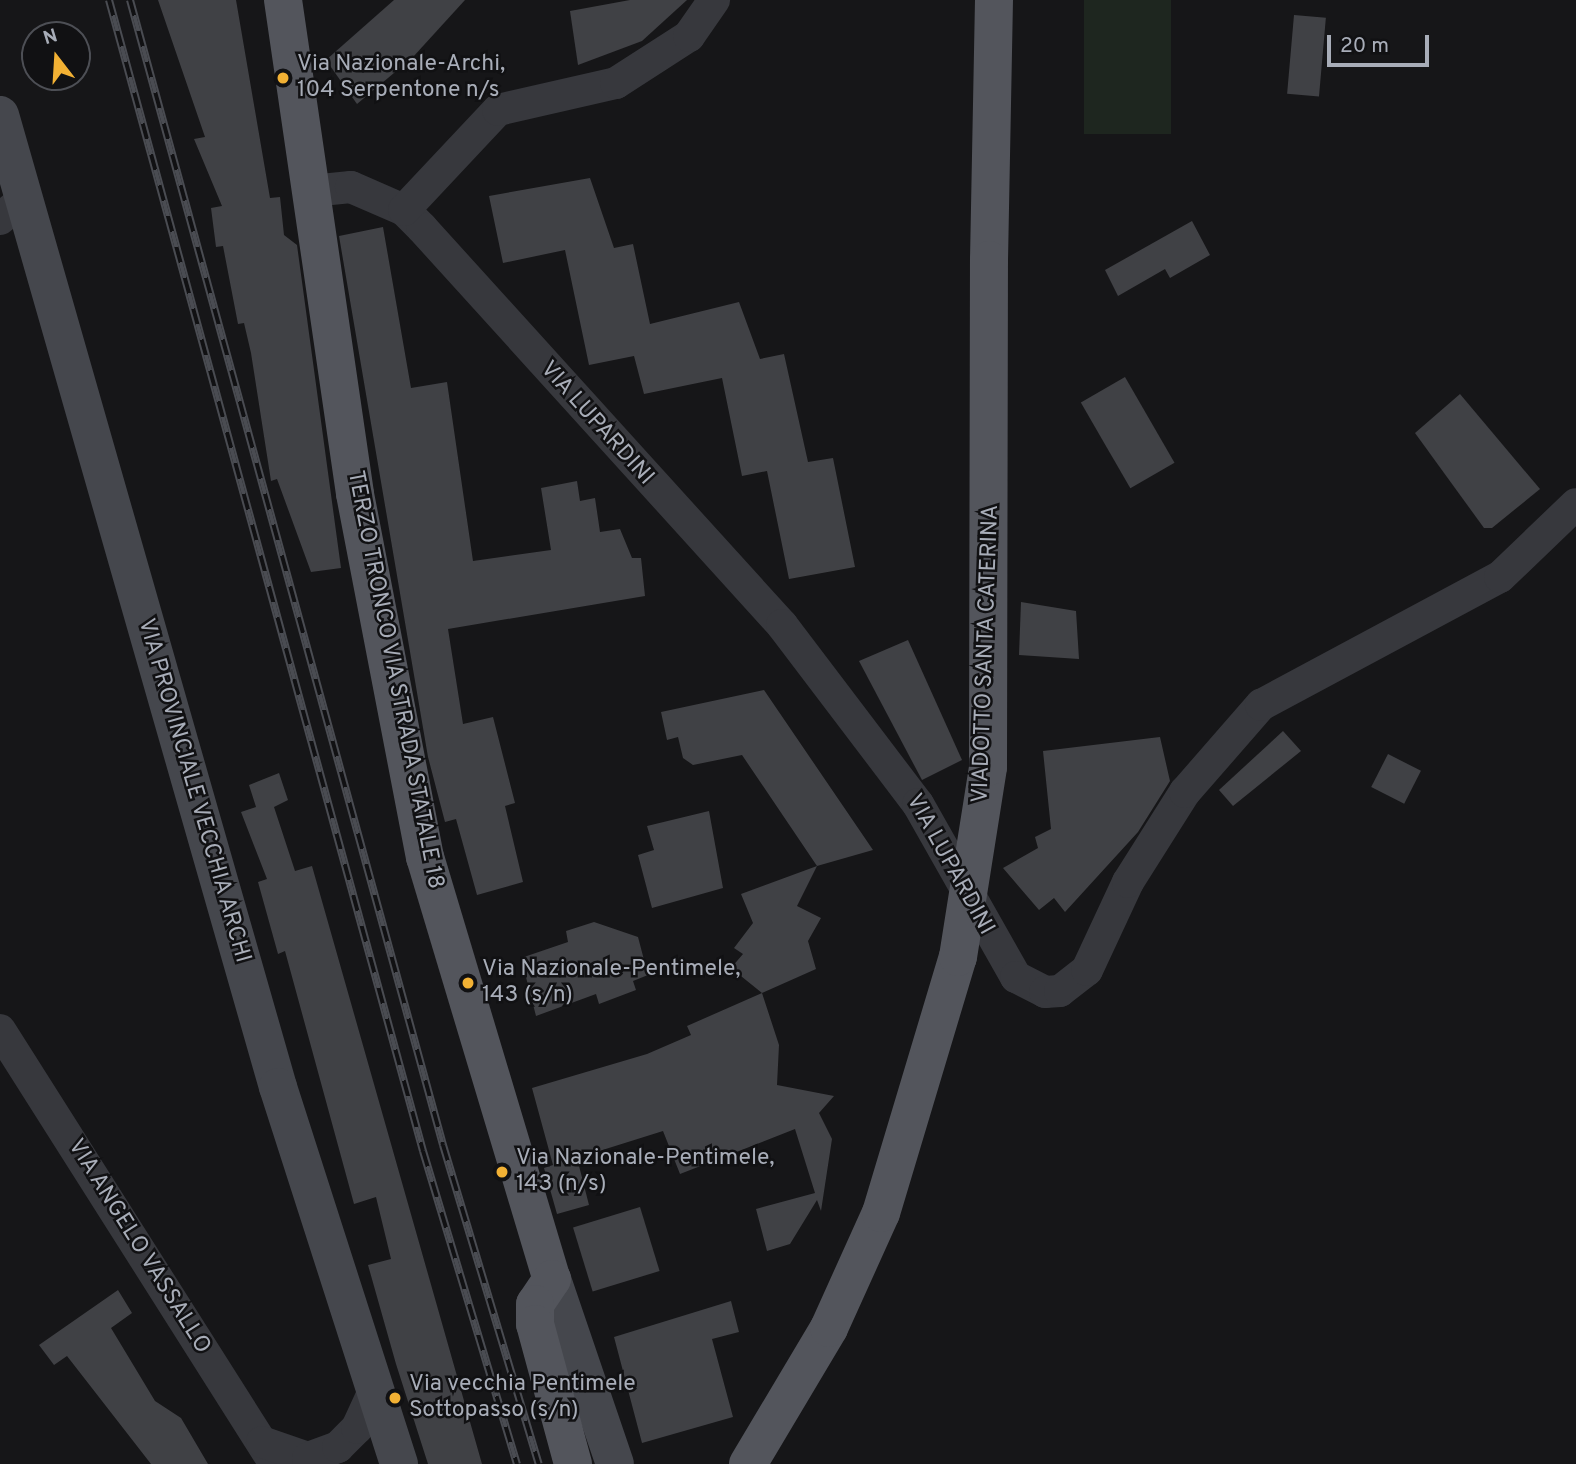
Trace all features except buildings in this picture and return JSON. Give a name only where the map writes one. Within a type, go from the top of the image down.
[{"type":"main road","name":"TERZO TRONCO VIA STRADA STATALE 18","points":[[283,0],[355,494],[425,857],[552,1279]]},
{"type":"main road","name":"VIADOTTO SANTA CATERINA","points":[[748,1464],[829,1328],[881,1213],[961,944],[988,767],[989,260],[994,0]]},
{"type":"main road","points":[[552,1279],[535,1304],[535,1324],[573,1464]]},
{"type":"street","points":[[404,210],[498,110],[616,83],[689,36],[714,0]]},
{"type":"street","name":"VIA PROVINCIALE VECCHIA ARCHI","points":[[0,115],[12,209],[278,1087],[399,1464]]},
{"type":"street","name":"VIA LUPARDINI","points":[[311,191],[351,187],[404,210],[782,625],[918,804],[998,952],[1016,977],[1037,991],[1060,991],[1087,970],[1128,882],[1185,792],[1261,705],[1500,577],[1576,504]]},
{"type":"street","name":"VIA ANGELO VASSALLO","points":[[0,1030],[268,1453]]},
{"type":"street","name":"TERZO TRONCO VIA STRADA STATALE 18","points":[[552,1279],[615,1464]]},
{"type":"street","points":[[268,1453],[308,1458],[338,1447],[357,1428],[374,1391]]},
{"type":"shaded area","points":[[1084,0],[1171,0],[1171,134],[1084,134]]},
{"type":"railway","points":[[109,0],[423,1151],[517,1464]]},
{"type":"railway","points":[[130,0],[443,1145],[539,1464]]},
{"type":"place","name":"Via Nazionale-Archi, 104 Serpentone n/s","points":[[283,78]]},
{"type":"place","name":"Via Nazionale-Pentimele, 143 (s/n)","points":[[468,983]]},
{"type":"place","name":"Via Nazionale-Pentimele, 143 (n/s)","points":[[502,1172]]},
{"type":"place","name":"Via vecchia Pentimele Sottopasso (s/n)","points":[[395,1398]]}]
